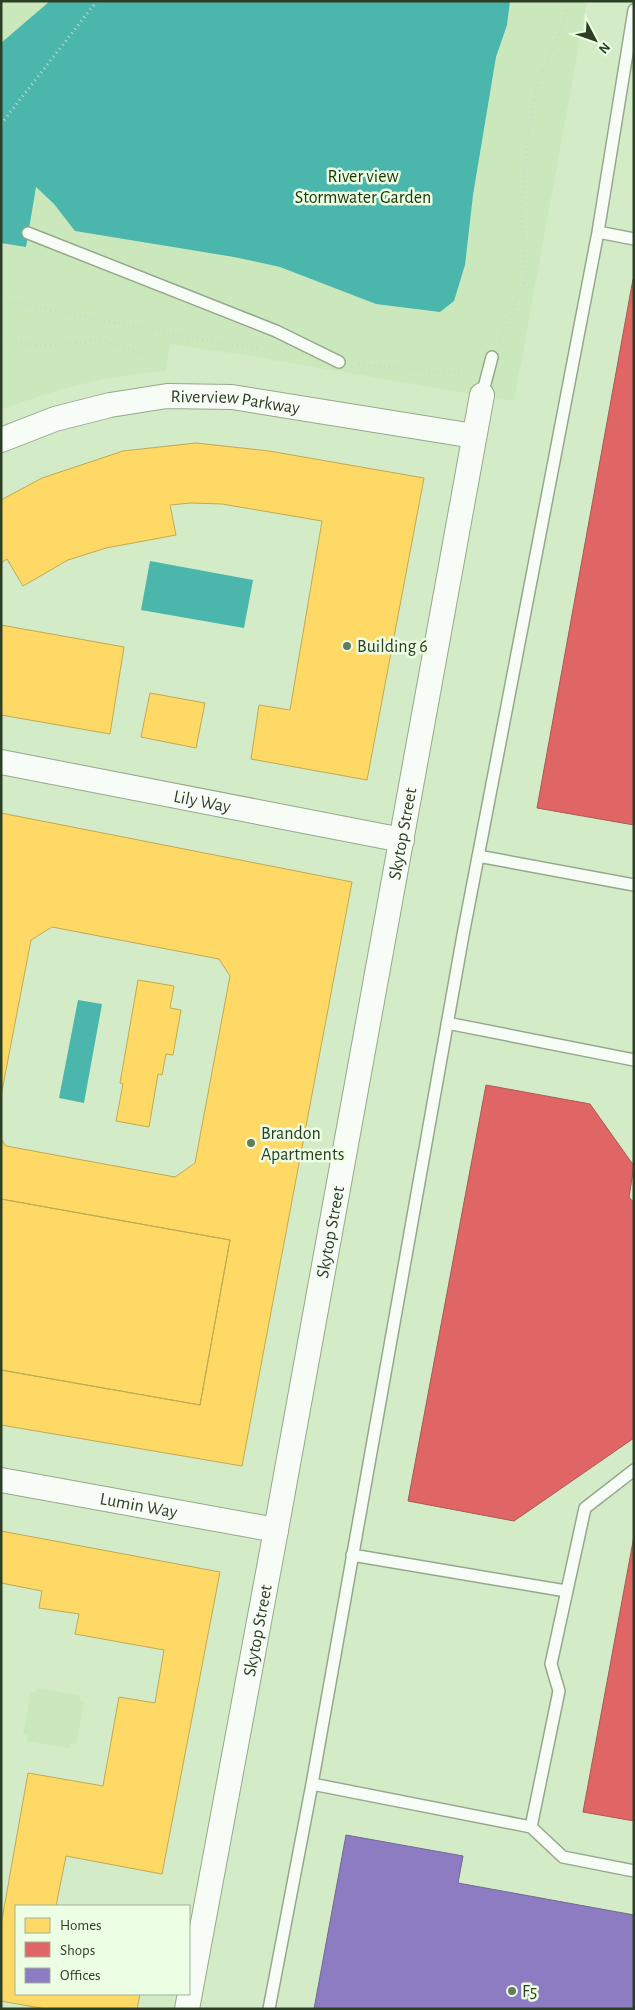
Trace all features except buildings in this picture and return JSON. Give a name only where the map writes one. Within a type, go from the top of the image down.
[{"type":"street","name":"Skytop Street","points":[[190,1993],[482,395]]},
{"type":"street","name":"Riverview Parkway","points":[[1,440],[55,419],[110,405],[167,396],[232,397],[474,436]]},
{"type":"street","name":"Lily Way","points":[[1,762],[402,840]]},
{"type":"street","name":"Lumin Way","points":[[1,1480],[276,1530]]},
{"type":"street","name":"Skytop Street","points":[[187,2009],[190,1995]]},
{"type":"lane","points":[[269,2009],[312,1784],[447,1023],[598,232],[634,10]]},
{"type":"lane","points":[[598,232],[634,239]]},
{"type":"lane","points":[[28,233],[276,332],[339,362]]},
{"type":"lane","points":[[482,395],[492,357]]},
{"type":"lane","points":[[478,856],[634,885]]},
{"type":"lane","points":[[447,1023],[634,1060]]},
{"type":"lane","points":[[531,1827],[559,1691],[551,1664],[585,1508],[634,1470]]},
{"type":"lane","points":[[352,1555],[566,1591]]},
{"type":"lane","points":[[312,1784],[531,1827],[563,1857],[634,1871]]},
{"type":"path","points":[[1,124],[97,1]]},
{"type":"path","points":[[339,362],[460,374],[492,357],[526,278],[521,211],[528,128],[538,81],[561,30],[569,1]]},
{"type":"path","points":[[1,300],[193,338],[271,351]]},
{"type":"path","points":[[1,338],[38,346],[104,340],[144,355]]},
{"type":"green space","name":"River view Stormwater Garden","points":[[1,1],[587,1],[514,401],[170,344],[166,371],[123,376],[82,384],[1,410]]},
{"type":"green space","points":[[37,1688],[80,1696],[79,1700],[84,1702],[76,1744],[71,1743],[70,1749],[27,1741],[28,1735],[23,1735],[31,1692],[36,1692]]},
{"type":"water","name":"River view Stormwater Garden","points":[[50,1],[510,1],[507,25],[496,57],[473,195],[465,265],[454,301],[440,312],[376,304],[280,267],[234,257],[75,231],[54,204],[36,187],[26,247],[1,243],[1,43]]},
{"type":"water","points":[[150,561],[253,580],[244,628],[141,610]]},
{"type":"water","points":[[78,1000],[102,1004],[84,1103],[59,1098]]},
{"type":"place","name":"Building 6","points":[[347,646]]},
{"type":"place","name":"Brandon Apartments","points":[[251,1143]]},
{"type":"place","name":"F5","points":[[512,1991]]}]
